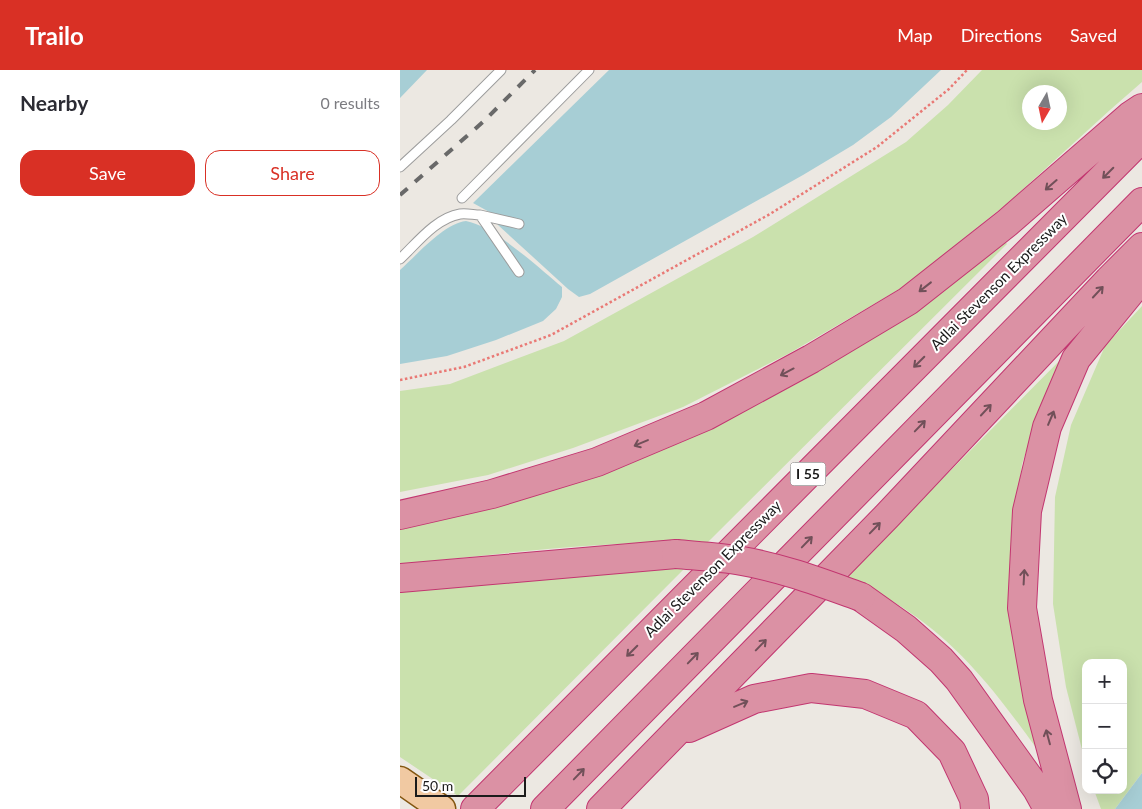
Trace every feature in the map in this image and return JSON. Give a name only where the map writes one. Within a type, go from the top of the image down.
[{"type":"highway","points":[[400,515],[492,494],[597,462],[706,416],[803,364],[908,301],[1007,223],[1130,116],[1142,108]]},
{"type":"highway","name":"Adlai Stevenson Expressway","points":[[475,809],[1142,138]]},
{"type":"highway","points":[[545,809],[1142,202]]},
{"type":"highway","points":[[600,809],[887,516],[1142,247]]},
{"type":"highway","points":[[1053,798],[1022,608],[1028,511],[1047,427],[1076,359],[1142,278]]},
{"type":"highway","points":[[400,578],[676,554],[715,557],[768,567],[809,578],[861,597],[906,629],[959,680],[1053,798]]},
{"type":"highway","points":[[642,768],[692,726],[754,698],[811,688],[865,694],[916,715],[952,752],[974,799],[975,809]]},
{"type":"main road","points":[[400,780],[436,805]]},
{"type":"lane","points":[[400,167],[501,70]]},
{"type":"lane","points":[[462,198],[589,70]]},
{"type":"lane","points":[[400,259],[437,225],[446,219],[461,214],[480,215],[519,224]]},
{"type":"lane","points":[[480,215],[519,272]]},
{"type":"path","points":[[400,380],[464,367],[551,335],[770,214],[878,147],[949,89],[967,70]]},
{"type":"green space","points":[[982,70],[1142,70],[1142,82],[1009,202],[905,286],[788,354],[683,407],[573,448],[488,475],[400,492],[400,391],[450,384],[564,341],[753,237],[906,142],[948,105]]},
{"type":"green space","points":[[1003,239],[1007,244],[707,543],[591,546],[400,564],[400,525],[675,443],[744,411],[796,384],[857,348],[922,304]]},
{"type":"green space","points":[[1142,306],[1142,773],[1127,793],[1127,659],[1082,659],[1082,749],[1066,687],[1053,604],[1055,497],[1071,425],[1105,346]]},
{"type":"green space","points":[[1087,333],[1041,406],[1022,464],[1013,531],[1039,752],[996,694],[947,642],[929,626],[902,607],[845,577]]},
{"type":"green space","points":[[687,566],[458,796],[400,757],[400,585]]},
{"type":"green space","points":[[1095,794],[1126,794],[1115,809],[1101,809]]},
{"type":"water","points":[[400,70],[427,70],[400,98]]},
{"type":"water","points":[[609,70],[941,70],[891,117],[853,145],[590,294],[579,297],[498,225],[493,214],[473,203]]},
{"type":"water","points":[[466,221],[490,231],[516,249],[562,287],[562,297],[556,309],[543,321],[496,340],[447,356],[400,364],[400,270],[439,234],[457,223]]},
{"type":"water","points":[[1142,773],[1142,809],[1115,809]]},
{"type":"railway","points":[[400,195],[484,121],[535,70]]}]
